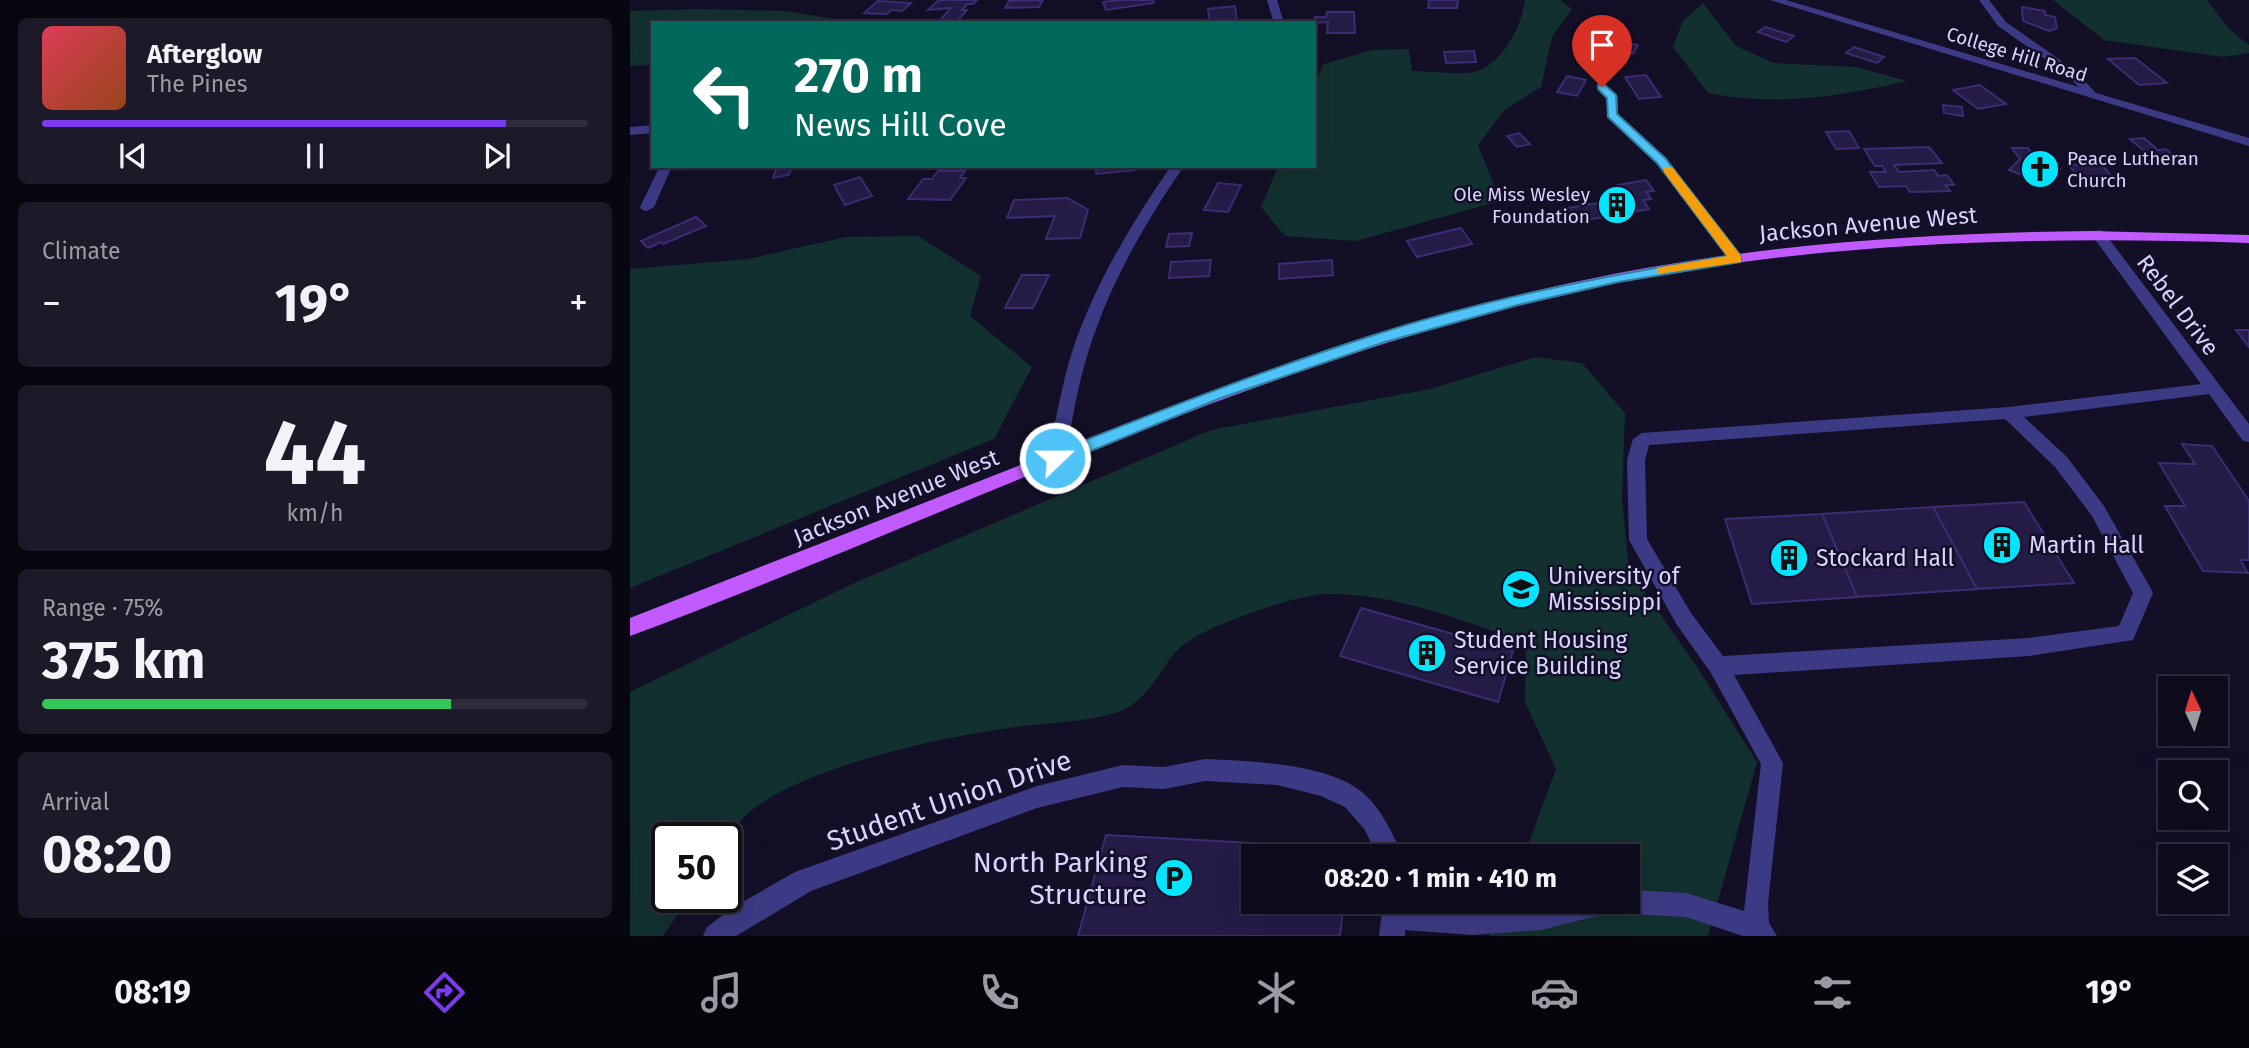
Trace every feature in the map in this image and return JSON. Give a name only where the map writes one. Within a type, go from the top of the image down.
[{"type":"main road","name":"Jackson Avenue West","points":[[630,627],[1216,395],[1380,338],[1518,300],[1618,278],[1736,259],[1968,237],[2098,234],[2249,239]]},
{"type":"street","points":[[1272,0],[1278,21]]},
{"type":"street","name":"College Hill Road","points":[[1775,0],[2249,142]]},
{"type":"street","points":[[1984,0],[2002,24],[2069,71],[2094,95]]},
{"type":"street","points":[[1602,87],[1612,97],[1612,115],[1661,161],[1736,259]]},
{"type":"street","points":[[630,131],[651,129]]},
{"type":"street","points":[[647,207],[665,168]]},
{"type":"street","points":[[1055,458],[1080,354],[1107,283],[1139,226],[1177,168]]},
{"type":"street","name":"Rebel Drive","points":[[2098,234],[2249,436]]},
{"type":"street","points":[[1640,903],[1686,905],[1761,932],[1757,887],[1772,763],[1718,666],[1684,619],[1638,540],[1636,460],[1642,439],[2009,413],[2213,388]]},
{"type":"street","points":[[1718,666],[2029,647],[2126,634],[2143,593],[2098,511],[2061,462],[2009,413]]},
{"type":"street","name":"Student Union Drive","points":[[716,936],[741,917],[804,881],[1037,797],[1123,776],[1164,778],[1205,770],[1277,774],[1323,785],[1353,799],[1374,822],[1384,844]]},
{"type":"street","points":[[1394,918],[1473,923],[1541,918],[1557,914]]},
{"type":"green space","points":[[1525,0],[1560,0],[1572,9],[1552,37],[1541,87],[1504,110],[1478,145],[1500,201],[1356,241],[1285,236],[1261,207],[1277,168],[1316,168],[1316,80],[1324,64],[1372,50],[1409,49],[1412,71],[1478,71],[1488,66],[1504,51],[1520,21]]},
{"type":"green space","points":[[2053,0],[2207,0],[2229,29],[2249,45],[2249,53],[2224,57],[2104,40]]},
{"type":"green space","points":[[1703,3],[1736,46],[1774,63],[1856,67],[1907,81],[1808,98],[1758,99],[1708,93],[1673,47],[1683,21]]},
{"type":"green space","points":[[630,11],[787,11],[846,21],[651,21],[651,65],[630,66]]},
{"type":"green space","points":[[918,236],[981,276],[970,316],[1032,367],[994,439],[630,588],[630,269],[748,259],[846,237]]},
{"type":"green space","points":[[1535,357],[1582,363],[1625,413],[1622,499],[1629,570],[1695,664],[1757,762],[1708,936],[1489,936],[1498,914],[1640,914],[1640,844],[1528,844],[1556,769],[1525,702],[1526,642],[1403,603],[1327,594],[1274,605],[1231,620],[1195,637],[1176,652],[1136,702],[1118,712],[1092,718],[992,730],[876,756],[800,783],[768,799],[740,822],[651,822],[651,913],[679,913],[663,936],[630,936],[630,692],[852,584],[1211,430],[1430,389]]},
{"type":"building","points":[[939,0],[977,0],[973,4],[967,4],[962,10],[967,10],[958,20],[940,20],[951,8],[928,10]]},
{"type":"building","points":[[1043,0],[1039,7],[1005,8],[1009,1]]},
{"type":"building","points":[[1153,0],[1154,3],[1106,10],[1103,2]]},
{"type":"building","points":[[1429,0],[1458,0],[1457,8],[1428,8]]},
{"type":"building","points":[[878,1],[911,3],[902,11],[891,10],[887,14],[864,13]]},
{"type":"building","points":[[1235,6],[1237,21],[1210,21],[1208,9]]},
{"type":"building","points":[[2022,7],[2045,11],[2045,15],[2055,17],[2057,28],[2049,31],[2023,21]]},
{"type":"building","points":[[1327,12],[1354,12],[1355,33],[1327,33],[1328,22],[1314,21],[1315,17],[1326,17]]},
{"type":"building","points":[[1765,27],[1794,36],[1786,42],[1758,32]]},
{"type":"building","points":[[1610,40],[1638,45],[1633,54],[1605,49]]},
{"type":"building","points":[[1854,47],[1884,57],[1877,63],[1846,53]]},
{"type":"building","points":[[1474,51],[1476,62],[1446,63],[1444,52]]},
{"type":"building","points":[[2135,58],[2167,83],[2139,85],[2108,59]]},
{"type":"building","points":[[1646,75],[1661,97],[1639,99],[1625,77]]},
{"type":"building","points":[[1567,76],[1586,80],[1577,96],[1557,92]]},
{"type":"building","points":[[1980,85],[2006,104],[1978,109],[1953,90]]},
{"type":"building","points":[[1943,105],[1962,107],[1963,116],[1944,113]]},
{"type":"building","points":[[1849,131],[1859,148],[1836,149],[1826,132]]},
{"type":"building","points":[[1519,133],[1530,144],[1517,147],[1507,136]]},
{"type":"building","points":[[2144,138],[2158,150],[2166,149],[2178,160],[2156,161],[2130,139]]},
{"type":"building","points":[[1929,147],[1942,163],[1894,165],[1899,172],[1934,170],[1938,176],[1947,175],[1954,185],[1945,185],[1950,191],[1910,192],[1906,186],[1879,187],[1870,172],[1886,172],[1882,166],[1875,166],[1864,149]]},
{"type":"building","points":[[2012,148],[2028,148],[2037,161],[2060,169],[2046,184],[2009,170],[2020,159]]},
{"type":"building","points":[[2069,165],[2102,165],[2112,177],[2078,177]]},
{"type":"building","points":[[776,168],[791,168],[789,175],[773,178]]},
{"type":"building","points":[[1097,168],[1135,168],[1135,170],[1096,174]]},
{"type":"building","points":[[938,171],[965,171],[960,178],[966,178],[950,200],[908,199],[923,179],[932,179]]},
{"type":"building","points":[[860,177],[872,196],[845,205],[834,185]]},
{"type":"building","name":"Ole Miss Wesley Foundation","points":[[1646,180],[1654,191],[1646,192],[1651,199],[1643,200],[1649,209],[1570,223],[1562,209],[1627,198],[1618,185]]},
{"type":"building","points":[[1218,183],[1241,185],[1228,212],[1204,210]]},
{"type":"building","points":[[1068,198],[1088,210],[1080,238],[1046,239],[1055,216],[1007,218],[1014,200]]},
{"type":"building","points":[[696,217],[706,226],[648,248],[641,241]]},
{"type":"building","points":[[1461,228],[1472,244],[1417,257],[1407,241]]},
{"type":"building","points":[[1192,233],[1189,246],[1166,247],[1169,234]]},
{"type":"building","points":[[1211,260],[1209,276],[1169,278],[1171,262]]},
{"type":"building","points":[[1332,260],[1333,275],[1279,279],[1279,264]]},
{"type":"building","points":[[1022,275],[1049,275],[1033,308],[1005,308]]},
{"type":"building","points":[[2236,330],[2249,330],[2249,347]]},
{"type":"building","points":[[2182,444],[2212,446],[2249,501],[2249,560],[2240,560],[2248,573],[2203,571],[2165,506],[2185,506],[2159,463],[2195,464]]},
{"type":"building","name":"Martin Hall","points":[[2024,502],[2074,583],[1977,589],[1933,507]]},
{"type":"building","points":[[1933,507],[1977,589],[1857,597],[1822,514]]},
{"type":"building","name":"Stockard Hall","points":[[1822,514],[1857,597],[1752,604],[1725,519]]},
{"type":"building","name":"Student Housing Service Building","points":[[1361,608],[1513,651],[1498,702],[1340,656]]},
{"type":"building","name":"North Parking Structure","points":[[1106,835],[1274,844],[1241,844],[1241,914],[1343,914],[1340,936],[1078,936]]},
{"type":"slow traffic","points":[[1662,271],[1736,259],[1668,170]]},
{"type":"place","name":"Peace Lutheran Church","points":[[2040,169]]},
{"type":"place","name":"Ole Miss Wesley Foundation","points":[[1617,205]]},
{"type":"place","name":"Martin Hall","points":[[2002,545]]},
{"type":"place","name":"Stockard Hall","points":[[1789,558]]},
{"type":"place","name":"University of Mississippi","points":[[1521,589]]},
{"type":"place","name":"Student Housing Service Building","points":[[1427,653]]},
{"type":"place","name":"North Parking Structure","points":[[1174,878]]},
{"type":"route","points":[[1055,458],[1216,395],[1380,338],[1518,300],[1618,278],[1736,259],[1661,161],[1612,115],[1612,97],[1602,87]]}]
